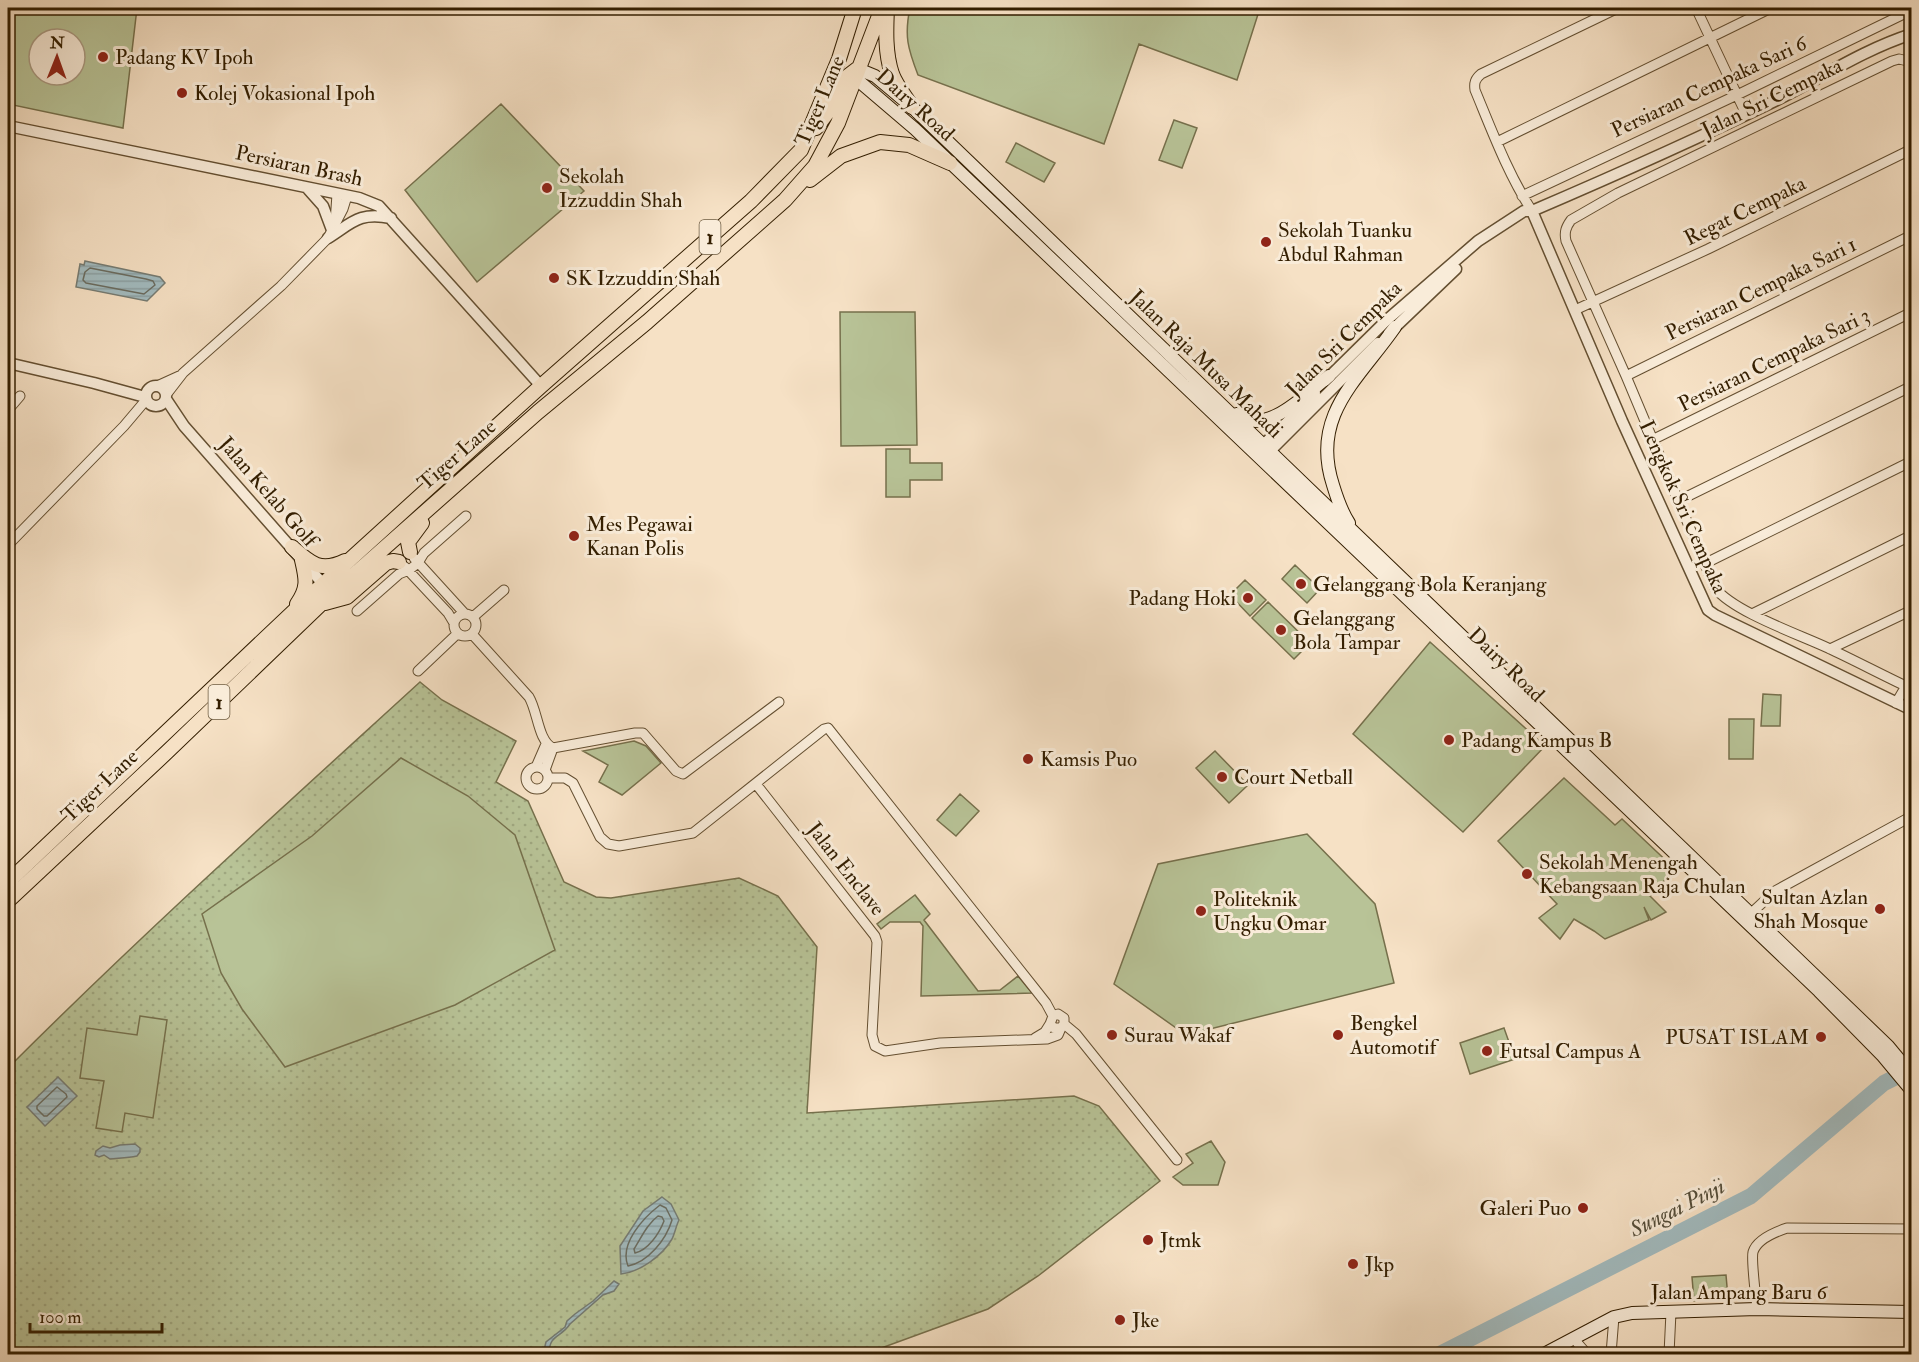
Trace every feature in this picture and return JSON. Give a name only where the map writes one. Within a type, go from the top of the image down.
[{"type":"main road","name":"Tiger Lane","points":[[8,882],[287,617],[541,386],[750,201],[801,150],[839,59],[855,8]]},
{"type":"main road","points":[[801,150],[827,113],[840,82],[855,73],[847,60],[862,8]]},
{"type":"main road","name":"Tiger Lane","points":[[8,901],[321,604],[537,412],[648,322],[785,200],[815,166],[838,123],[855,73],[882,8]]},
{"type":"main road","points":[[887,8],[886,33],[892,76],[912,107]]},
{"type":"main road","name":"Dairy Road","points":[[855,73],[875,76],[912,107]]},
{"type":"main road","name":"Dairy Road","points":[[855,73],[950,163]]},
{"type":"main road","name":"Jalan Raja Musa Mahadi","points":[[912,107],[1216,400],[1263,451]]},
{"type":"main road","points":[[785,200],[841,156],[880,142],[909,145],[950,163]]},
{"type":"main road","name":"Jalan Raja Musa Mahadi","points":[[950,163],[1359,538],[1413,596]]},
{"type":"main road","points":[[1359,538],[1344,515],[1328,472],[1326,457],[1329,430],[1345,392],[1395,327]]},
{"type":"main road","points":[[1216,400],[1222,401],[1240,417],[1249,421],[1261,421],[1281,413],[1329,376]]},
{"type":"main road","name":"Dairy Road","points":[[1263,451],[1911,1075]]},
{"type":"main road","points":[[414,557],[408,542],[436,501]]},
{"type":"main road","points":[[323,584],[340,579],[423,506],[436,501]]},
{"type":"main road","points":[[292,547],[309,563],[320,566],[332,567],[356,554]]},
{"type":"main road","points":[[287,617],[305,589],[307,580],[302,560]]},
{"type":"main road","points":[[321,604],[347,597],[386,563],[393,561],[404,566]]},
{"type":"main road","points":[[1887,1053],[1911,1090]]},
{"type":"main road","name":"Jalan Ampang Baru 6","points":[[1544,1354],[1614,1317],[1632,1313],[1757,1309],[1911,1312]]},
{"type":"street","points":[[1532,211],[1522,196],[1497,142],[1475,90],[1476,79],[1481,74],[1618,8]]},
{"type":"street","points":[[1696,8],[1746,114]]},
{"type":"street","points":[[1497,142],[1771,8]]},
{"type":"street","name":"Persiaran Cempaka Sari 6","points":[[1522,196],[1911,10]]},
{"type":"street","name":"Jalan Sri Cempaka","points":[[1263,451],[1329,376],[1388,319],[1478,241],[1517,214],[1532,211],[1610,178],[1783,97],[1880,46],[1911,34]]},
{"type":"street","name":"Jalan Sri Cempaka","points":[[1910,686],[1752,614],[1721,596],[1704,564],[1565,234],[1571,220],[1618,193],[1892,61],[1899,59],[1911,62]]},
{"type":"street","points":[[1783,97],[1792,105],[1800,106]]},
{"type":"street","points":[[1777,117],[1782,111],[1783,97]]},
{"type":"street","name":"Persiaran Brash","points":[[8,126],[342,195],[379,206],[541,386]]},
{"type":"street","name":"Regat Cempaka","points":[[1575,310],[1719,244],[1911,149]]},
{"type":"street","points":[[1610,178],[1618,193]]},
{"type":"street","points":[[307,188],[323,206],[332,230]]},
{"type":"street","points":[[332,230],[342,195]]},
{"type":"street","name":"Jalan Sri Cempaka","points":[[1263,451],[1465,261],[1503,231],[1529,216],[1532,211]]},
{"type":"street","name":"Lengkok Sri Cempaka","points":[[1532,211],[1622,422],[1708,610],[1911,710]]},
{"type":"street","points":[[8,545],[124,426],[281,286],[332,230],[370,215],[391,218]]},
{"type":"street","name":"Persiaran Cempaka Sari 1","points":[[1626,376],[1911,235]]},
{"type":"street","name":"Persiaran Cempaka Sari 3","points":[[1653,440],[1911,312]]},
{"type":"street","points":[[8,363],[155,397]]},
{"type":"street","points":[[1678,501],[1911,386]]},
{"type":"street","points":[[8,410],[20,396]]},
{"type":"street","name":"Jalan Kelab Golf","points":[[155,397],[184,426],[323,584]]},
{"type":"street","points":[[1704,564],[1911,461]]},
{"type":"street","points":[[357,611],[399,574],[414,557],[424,553],[466,516]]},
{"type":"street","points":[[1752,614],[1911,535]]},
{"type":"street","points":[[414,557],[476,624],[472,634],[464,637],[457,634]]},
{"type":"street","points":[[404,566],[448,613],[457,634]]},
{"type":"street","points":[[454,623],[458,617],[469,616],[504,590]]},
{"type":"street","points":[[1830,650],[1911,610]]},
{"type":"street","points":[[418,671],[457,634]]},
{"type":"street","points":[[472,634],[534,705],[549,746],[543,772],[565,778],[573,783],[600,837],[608,844],[619,846],[693,833],[828,728],[1046,1003],[1052,1020]]},
{"type":"street","points":[[1896,702],[1910,686]]},
{"type":"street","points":[[549,746],[643,733],[676,771],[683,774],[779,702]]},
{"type":"street","name":"Jalan Enclave","points":[[756,784],[875,936],[877,942],[872,1035],[875,1046],[885,1052],[940,1043],[1053,1038],[1058,1035],[1063,1026]]},
{"type":"street","points":[[1747,916],[1775,891],[1911,816]]},
{"type":"street","points":[[1030,1040],[1045,1032],[1058,1014],[1063,1016],[1063,1026],[1076,1034],[1177,1160]]},
{"type":"street","points":[[1757,1309],[1753,1253],[1759,1243],[1773,1233],[1787,1228],[1911,1229]]},
{"type":"street","points":[[1669,1354],[1671,1312]]},
{"type":"street","points":[[1611,1354],[1614,1317]]},
{"type":"street","points":[[1574,1339],[1587,1354]]},
{"type":"green space","name":"Padang KV Ipoh","points":[[10,8],[137,8],[123,128],[8,104]]},
{"type":"green space","points":[[910,8],[1260,8],[1237,80],[1139,44],[1104,144],[918,75],[908,42],[907,27]]},
{"type":"green space","points":[[501,104],[584,191],[477,282],[405,190]]},
{"type":"green space","points":[[1174,120],[1197,128],[1182,168],[1159,160]]},
{"type":"green space","points":[[1016,143],[1055,163],[1044,182],[1006,162]]},
{"type":"green space","points":[[840,312],[915,312],[917,445],[841,446]]},
{"type":"green space","points":[[886,449],[910,449],[910,463],[942,463],[942,480],[910,480],[910,497],[886,497]]},
{"type":"green space","name":"Gelanggang Bola Keranjang","points":[[1295,565],[1320,589],[1307,603],[1282,579]]},
{"type":"green space","name":"Padang Hoki","points":[[1245,580],[1266,600],[1250,616],[1230,595]]},
{"type":"green space","name":"Gelanggang Bola Tampar","points":[[1268,602],[1310,643],[1294,659],[1252,618]]},
{"type":"green space","name":"Padang Kampus B","points":[[1430,642],[1545,746],[1463,832],[1353,734]]},
{"type":"green space","points":[[420,682],[442,700],[516,741],[496,782],[528,801],[564,882],[596,897],[611,898],[739,878],[778,896],[817,947],[807,1113],[1074,1096],[1099,1106],[1160,1181],[1038,1276],[988,1309],[865,1354],[8,1354],[8,1068],[160,921]]},
{"type":"green space","points":[[1763,694],[1781,695],[1780,726],[1761,726]]},
{"type":"green space","points":[[1729,719],[1754,719],[1753,759],[1729,759]]},
{"type":"green space","points":[[634,741],[646,746],[661,763],[622,795],[599,782],[608,765],[583,751]]},
{"type":"green space","name":"Court Netball","points":[[1215,751],[1248,785],[1229,803],[1196,768]]},
{"type":"green space","points":[[401,758],[468,796],[515,835],[555,950],[455,1005],[285,1067],[242,1009],[221,973],[202,914],[312,836]]},
{"type":"green space","points":[[1564,778],[1615,825],[1622,819],[1675,869],[1650,896],[1666,912],[1651,920],[1644,907],[1649,920],[1605,939],[1574,919],[1560,939],[1539,918],[1557,904],[1498,841]]},
{"type":"green space","points":[[960,794],[979,811],[956,836],[937,820]]},
{"type":"green space","points":[[1307,834],[1375,904],[1394,983],[1186,1035],[1114,984],[1158,864]]},
{"type":"green space","points":[[915,895],[930,914],[924,920],[978,991],[1000,990],[1018,976],[1032,993],[921,996],[923,926],[920,922],[890,922],[881,929],[877,924]]},
{"type":"green space","points":[[140,1016],[167,1020],[153,1118],[125,1113],[122,1132],[96,1128],[104,1081],[80,1078],[87,1028],[137,1035]]},
{"type":"green space","name":"Futsal Campus A","points":[[1504,1028],[1515,1059],[1470,1074],[1460,1043]]},
{"type":"green space","points":[[1211,1141],[1225,1162],[1218,1185],[1183,1185],[1173,1177],[1193,1163],[1186,1154]]},
{"type":"green space","points":[[1726,1275],[1728,1298],[1694,1301],[1692,1277]]},
{"type":"water","points":[[85,261],[160,277],[165,283],[147,301],[76,287],[80,264],[84,265]]},
{"type":"water","points":[[58,1077],[77,1096],[45,1126],[27,1107]]},
{"type":"water","points":[[135,1144],[140,1148],[137,1156],[110,1159],[104,1155],[99,1157],[95,1155],[96,1151],[103,1146],[110,1148]]},
{"type":"water","points":[[662,1197],[671,1204],[679,1220],[672,1239],[650,1262],[636,1270],[621,1274],[620,1246],[643,1211]]},
{"type":"water","points":[[614,1281],[619,1284],[614,1291],[603,1295],[553,1339],[549,1354],[543,1354],[546,1342]]},
{"type":"waterway","name":"Sungai Pinji","points":[[1440,1354],[1751,1196],[1884,1083],[1912,1069]]},
{"type":"place","name":"Padang KV Ipoh","points":[[103,57]]},
{"type":"place","name":"Kolej Vokasional Ipoh","points":[[182,93]]},
{"type":"place","name":"Sekolah Izzuddin Shah","points":[[547,188]]},
{"type":"place","name":"Sekolah Tuanku Abdul Rahman","points":[[1266,242]]},
{"type":"place","name":"SK Izzuddin Shah","points":[[554,278]]},
{"type":"place","name":"Mes Pegawai Kanan Polis","points":[[574,536]]},
{"type":"place","name":"Gelanggang Bola Keranjang","points":[[1301,584]]},
{"type":"place","name":"Padang Hoki","points":[[1248,598]]},
{"type":"place","name":"Gelanggang Bola Tampar","points":[[1281,630]]},
{"type":"place","name":"Padang Kampus B","points":[[1449,740]]},
{"type":"place","name":"Kamsis Puo","points":[[1028,759]]},
{"type":"place","name":"Court Netball","points":[[1222,777]]},
{"type":"place","name":"Sekolah Menengah Kebangsaan Raja Chulan","points":[[1527,874]]},
{"type":"place","name":"Sultan Azlan Shah Mosque","points":[[1880,909]]},
{"type":"place","name":"Politeknik Ungku Omar","points":[[1201,911]]},
{"type":"place","name":"Surau Wakaf","points":[[1112,1035]]},
{"type":"place","name":"Bengkel Automotif","points":[[1338,1035]]},
{"type":"place","name":"PUSAT ISLAM","points":[[1821,1037]]},
{"type":"place","name":"Futsal Campus A","points":[[1487,1051]]},
{"type":"place","name":"Galeri Puo","points":[[1583,1208]]},
{"type":"place","name":"Jtmk","points":[[1148,1240]]},
{"type":"place","name":"Jkp","points":[[1353,1264]]},
{"type":"place","name":"Jke","points":[[1120,1320]]}]
